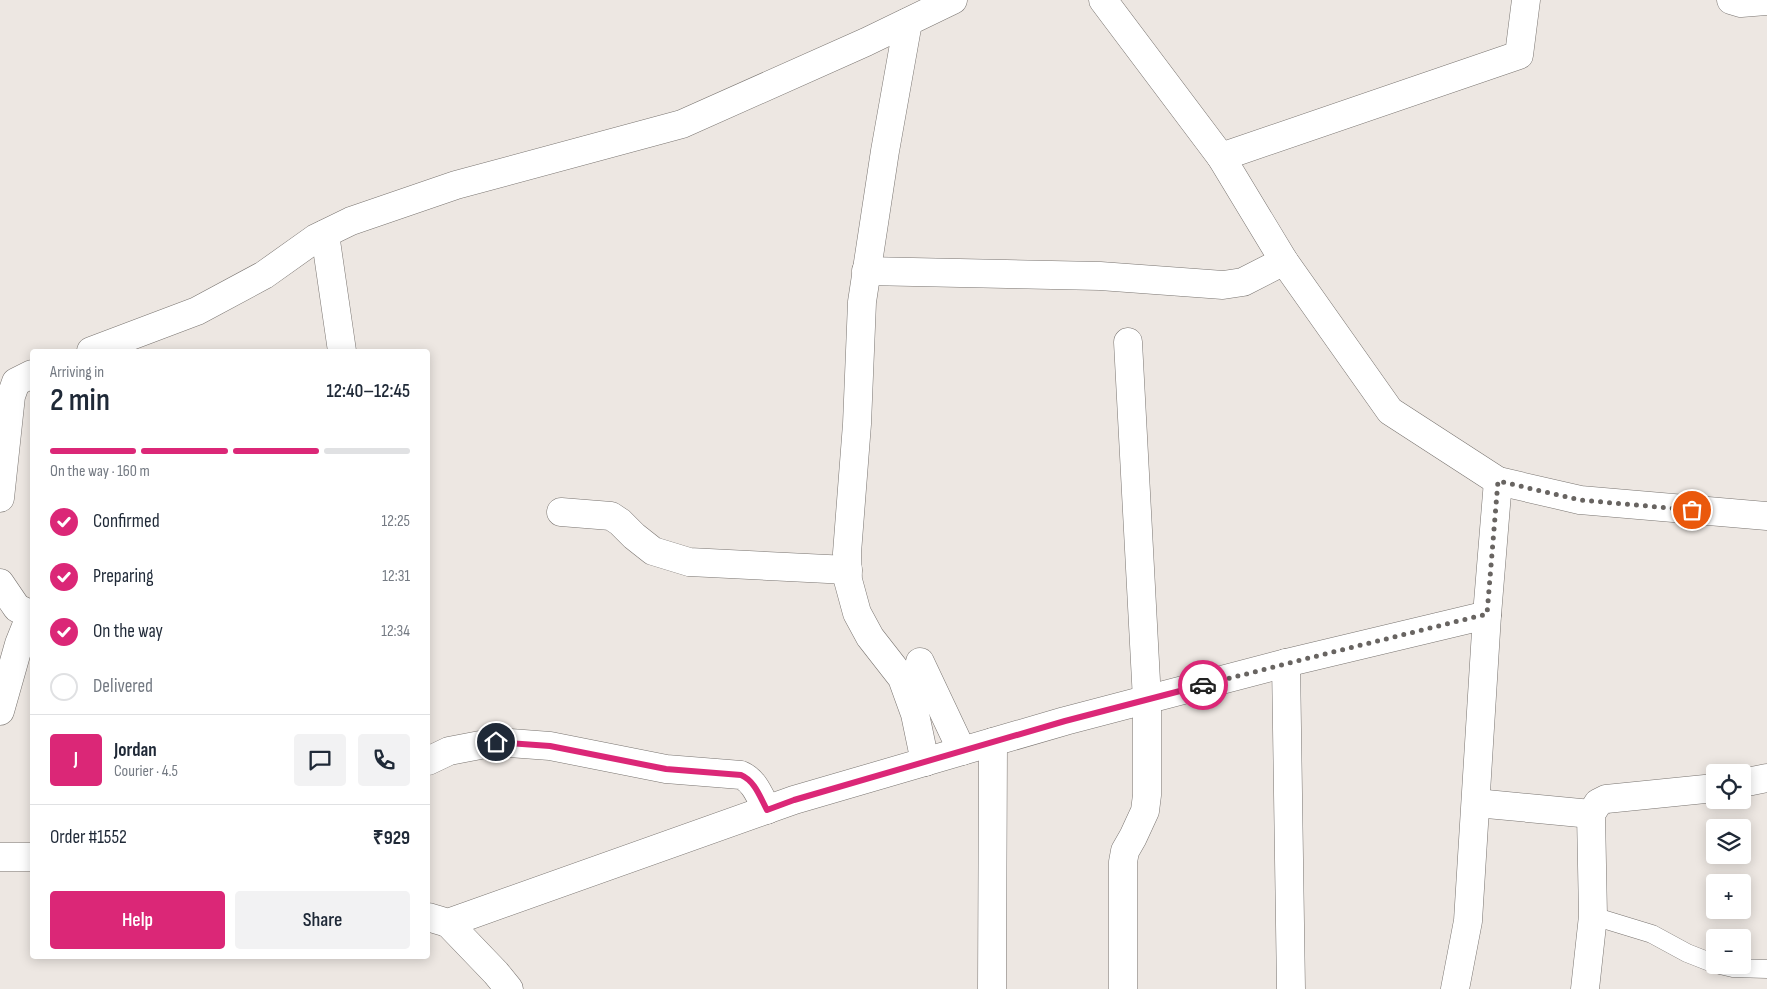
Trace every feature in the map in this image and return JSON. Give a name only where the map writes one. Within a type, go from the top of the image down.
[{"type":"street","points":[[96,349],[197,311],[264,275],[316,238],[351,221],[456,185],[682,124],[866,42],[953,0]]},
{"type":"street","points":[[1103,0],[1221,157],[1284,262],[1390,411],[1498,481],[1580,500],[1767,516]]},
{"type":"street","points":[[1221,157],[1519,55],[1526,0]]},
{"type":"street","points":[[1731,0],[1741,2],[1767,1]]},
{"type":"street","points":[[908,22],[862,302],[857,424],[847,553],[848,580],[857,612],[870,637],[902,678],[915,714],[925,762]]},
{"type":"street","points":[[325,234],[342,349]]},
{"type":"street","points":[[866,271],[1100,276],[1223,285],[1243,282],[1284,262]]},
{"type":"street","points":[[1123,989],[1122,862],[1125,851],[1145,811],[1147,795],[1147,700],[1128,342]]},
{"type":"street","points":[[0,498],[11,396],[16,382],[30,375]]},
{"type":"street","points":[[1455,989],[1468,921],[1487,614],[1498,481]]},
{"type":"street","points":[[561,512],[610,516],[653,551],[689,562],[848,570]]},
{"type":"street","points":[[0,583],[17,608],[30,613]]},
{"type":"street","points":[[509,989],[496,972],[438,920],[794,800],[993,742],[1147,700],[1286,663],[1487,614]]},
{"type":"street","points":[[0,711],[19,644],[30,619]]},
{"type":"street","points":[[920,662],[962,751]]},
{"type":"street","points":[[1286,663],[1291,989]]},
{"type":"street","points":[[430,760],[449,751],[496,742],[550,746],[666,769],[741,775],[753,783],[767,810]]},
{"type":"street","points":[[992,989],[993,742]]},
{"type":"street","points":[[1751,781],[1767,778]]},
{"type":"street","points":[[1585,989],[1593,916],[1591,814],[1598,803],[1606,799],[1706,789]]},
{"type":"street","points":[[1476,803],[1591,814]]},
{"type":"street","points":[[0,858],[30,857]]},
{"type":"lane","points":[[1593,916],[1652,934],[1687,953],[1706,960]]},
{"type":"lane","points":[[1751,969],[1767,969]]},
{"type":"way so far","points":[[1203,685],[1487,614],[1498,481],[1580,500],[1692,510]]},
{"type":"route","points":[[496,742],[550,746],[666,769],[741,775],[753,783],[767,810],[794,800],[1065,721],[1203,685]]}]
